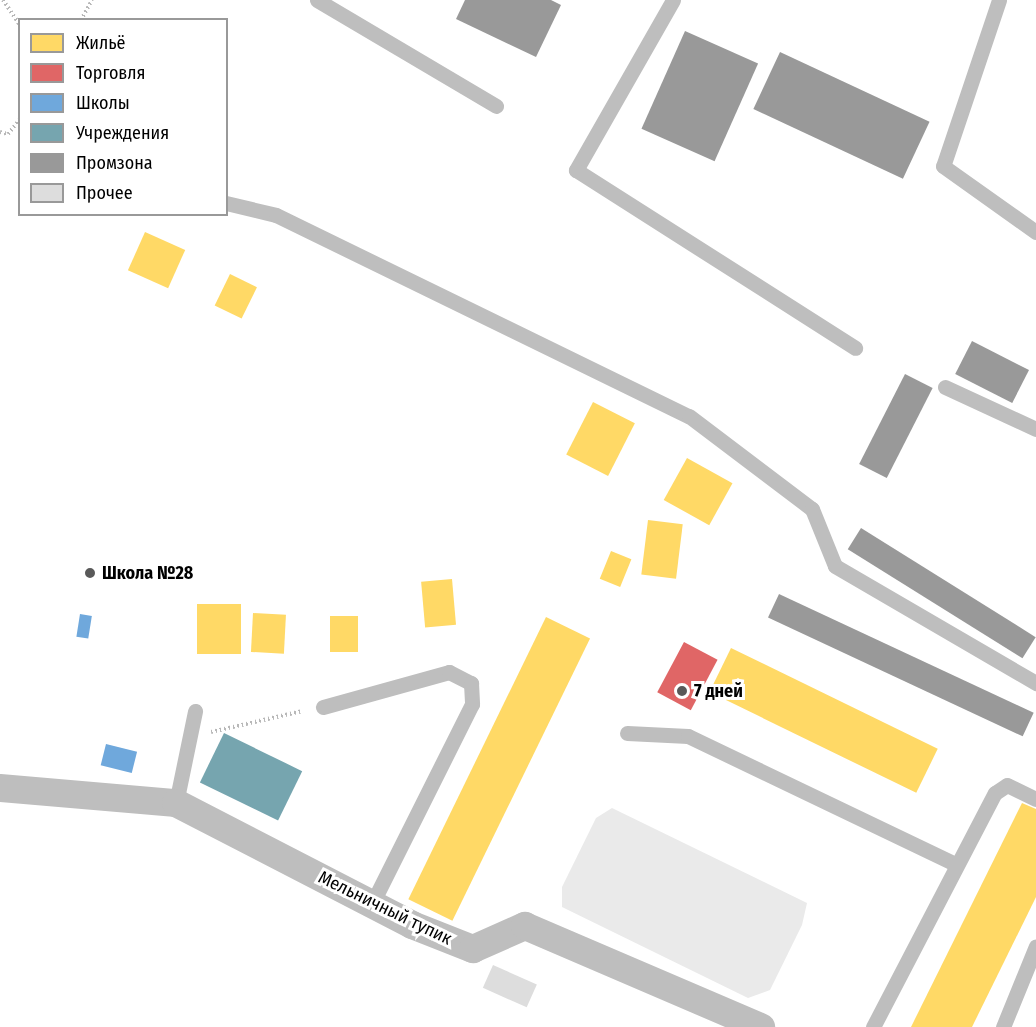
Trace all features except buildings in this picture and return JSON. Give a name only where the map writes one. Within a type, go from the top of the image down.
[{"type":"street","name":"Мельничный тупик","points":[[0,788],[176,803],[372,904],[473,949],[525,926],[761,1027]]},
{"type":"lane","points":[[317,0],[496,106]]},
{"type":"lane","points":[[673,0],[576,170],[855,348]]},
{"type":"lane","points":[[999,0],[943,166],[1036,232]]},
{"type":"lane","points":[[228,203],[276,215],[689,416],[812,509],[835,566],[1036,683]]},
{"type":"lane","points":[[945,387],[1036,429]]},
{"type":"lane","points":[[323,707],[449,672],[471,683],[472,704],[372,904]]},
{"type":"lane","points":[[176,803],[195,711]]},
{"type":"lane","points":[[627,734],[688,736],[957,865]]},
{"type":"lane","points":[[873,1027],[995,793],[1007,785],[1036,799]]},
{"type":"lane","points":[[1003,1027],[1036,946]]},
{"type":"path","points":[[3,0],[18,22]]},
{"type":"path","points":[[82,18],[92,0]]},
{"type":"path","points":[[0,132],[8,134],[18,122]]},
{"type":"path","points":[[189,737],[323,707]]},
{"type":"shaded area","points":[[612,808],[807,903],[802,925],[770,990],[748,998],[562,907],[562,887],[596,818]]},
{"type":"place","name":"Школа №28","points":[[90,573]]},
{"type":"place","name":"7 дней","points":[[682,691]]}]
